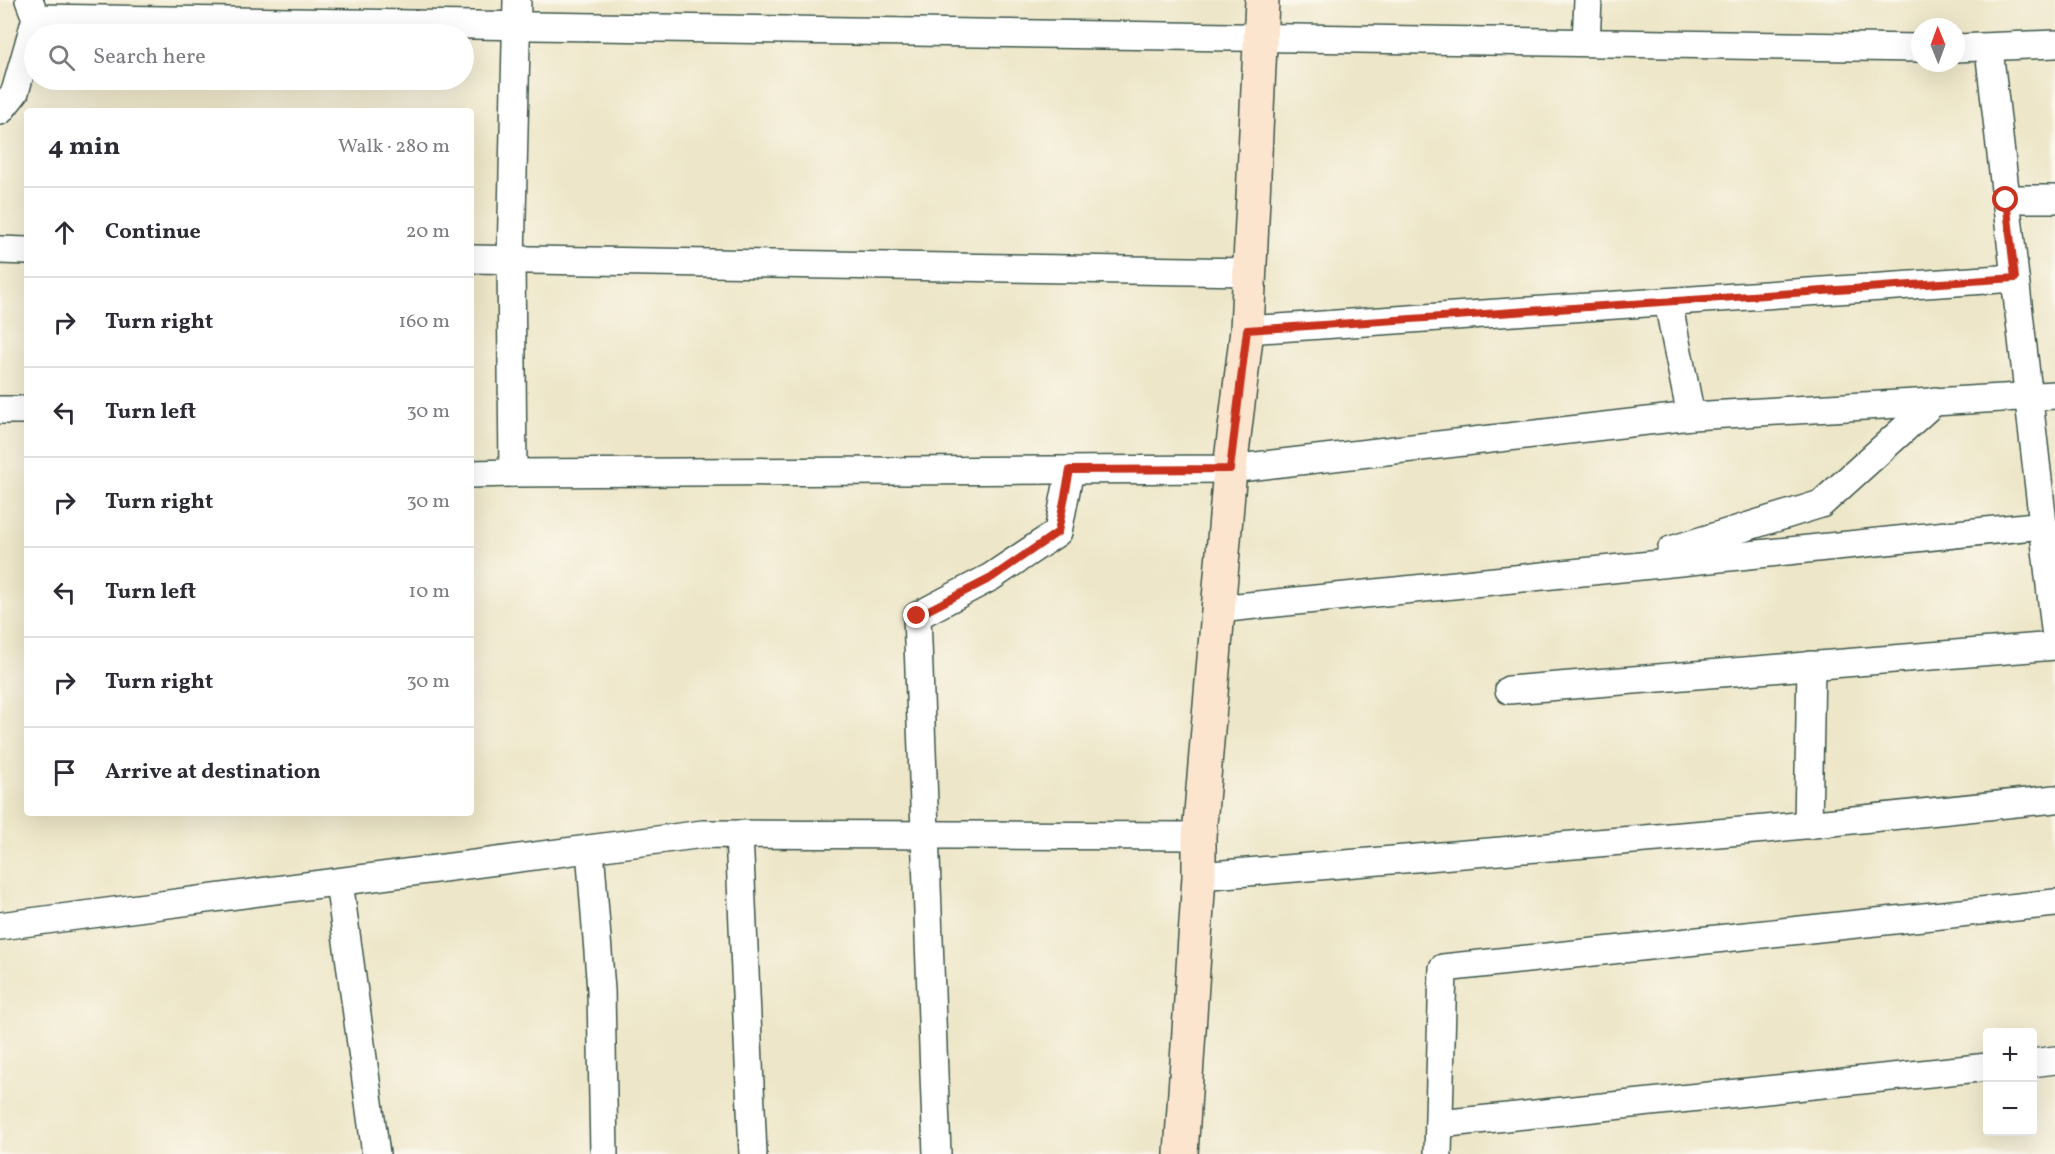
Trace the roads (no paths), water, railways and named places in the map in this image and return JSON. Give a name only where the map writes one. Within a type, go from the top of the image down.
[{"type":"main road","points":[[1181,1154],[1199,876],[1198,836],[1230,469],[1247,330],[1262,0]]},
{"type":"street","points":[[1586,41],[1588,0]]},
{"type":"street","points":[[29,24],[32,9],[517,12],[1260,38],[1586,41],[1911,48]]},
{"type":"street","points":[[513,473],[511,260],[517,12]]},
{"type":"street","points":[[1965,48],[1989,49],[2055,44]]},
{"type":"street","points":[[0,111],[15,92],[24,48]]},
{"type":"street","points":[[1989,49],[2015,278],[2042,395],[2044,525],[2053,589],[2055,628]]},
{"type":"street","points":[[2006,200],[2055,200]]},
{"type":"street","points":[[0,250],[24,251]]},
{"type":"street","points":[[474,259],[1249,272]]},
{"type":"street","points":[[1247,330],[2015,278]]},
{"type":"street","points":[[1668,302],[1691,416]]},
{"type":"street","points":[[474,474],[1230,469],[1691,416],[2042,395]]},
{"type":"street","points":[[1615,568],[1821,504],[1935,401]]},
{"type":"street","points":[[0,410],[24,410]]},
{"type":"street","points":[[937,1154],[927,835],[917,616],[991,578],[1058,532],[1070,470]]},
{"type":"street","points":[[1218,609],[2044,525]]},
{"type":"street","points":[[1509,690],[2055,646]]},
{"type":"street","points":[[1808,825],[1811,665]]},
{"type":"street","points":[[1199,876],[1808,825],[2055,800]]},
{"type":"street","points":[[0,926],[703,834],[1198,836]]},
{"type":"street","points":[[738,834],[753,1154]]},
{"type":"street","points":[[590,849],[602,990],[604,1154]]},
{"type":"street","points":[[339,882],[376,1154]]},
{"type":"street","points":[[1438,1154],[1443,968],[2055,903]]},
{"type":"street","points":[[2037,1062],[2055,1060]]},
{"type":"street","points":[[1439,1125],[1983,1068]]}]
